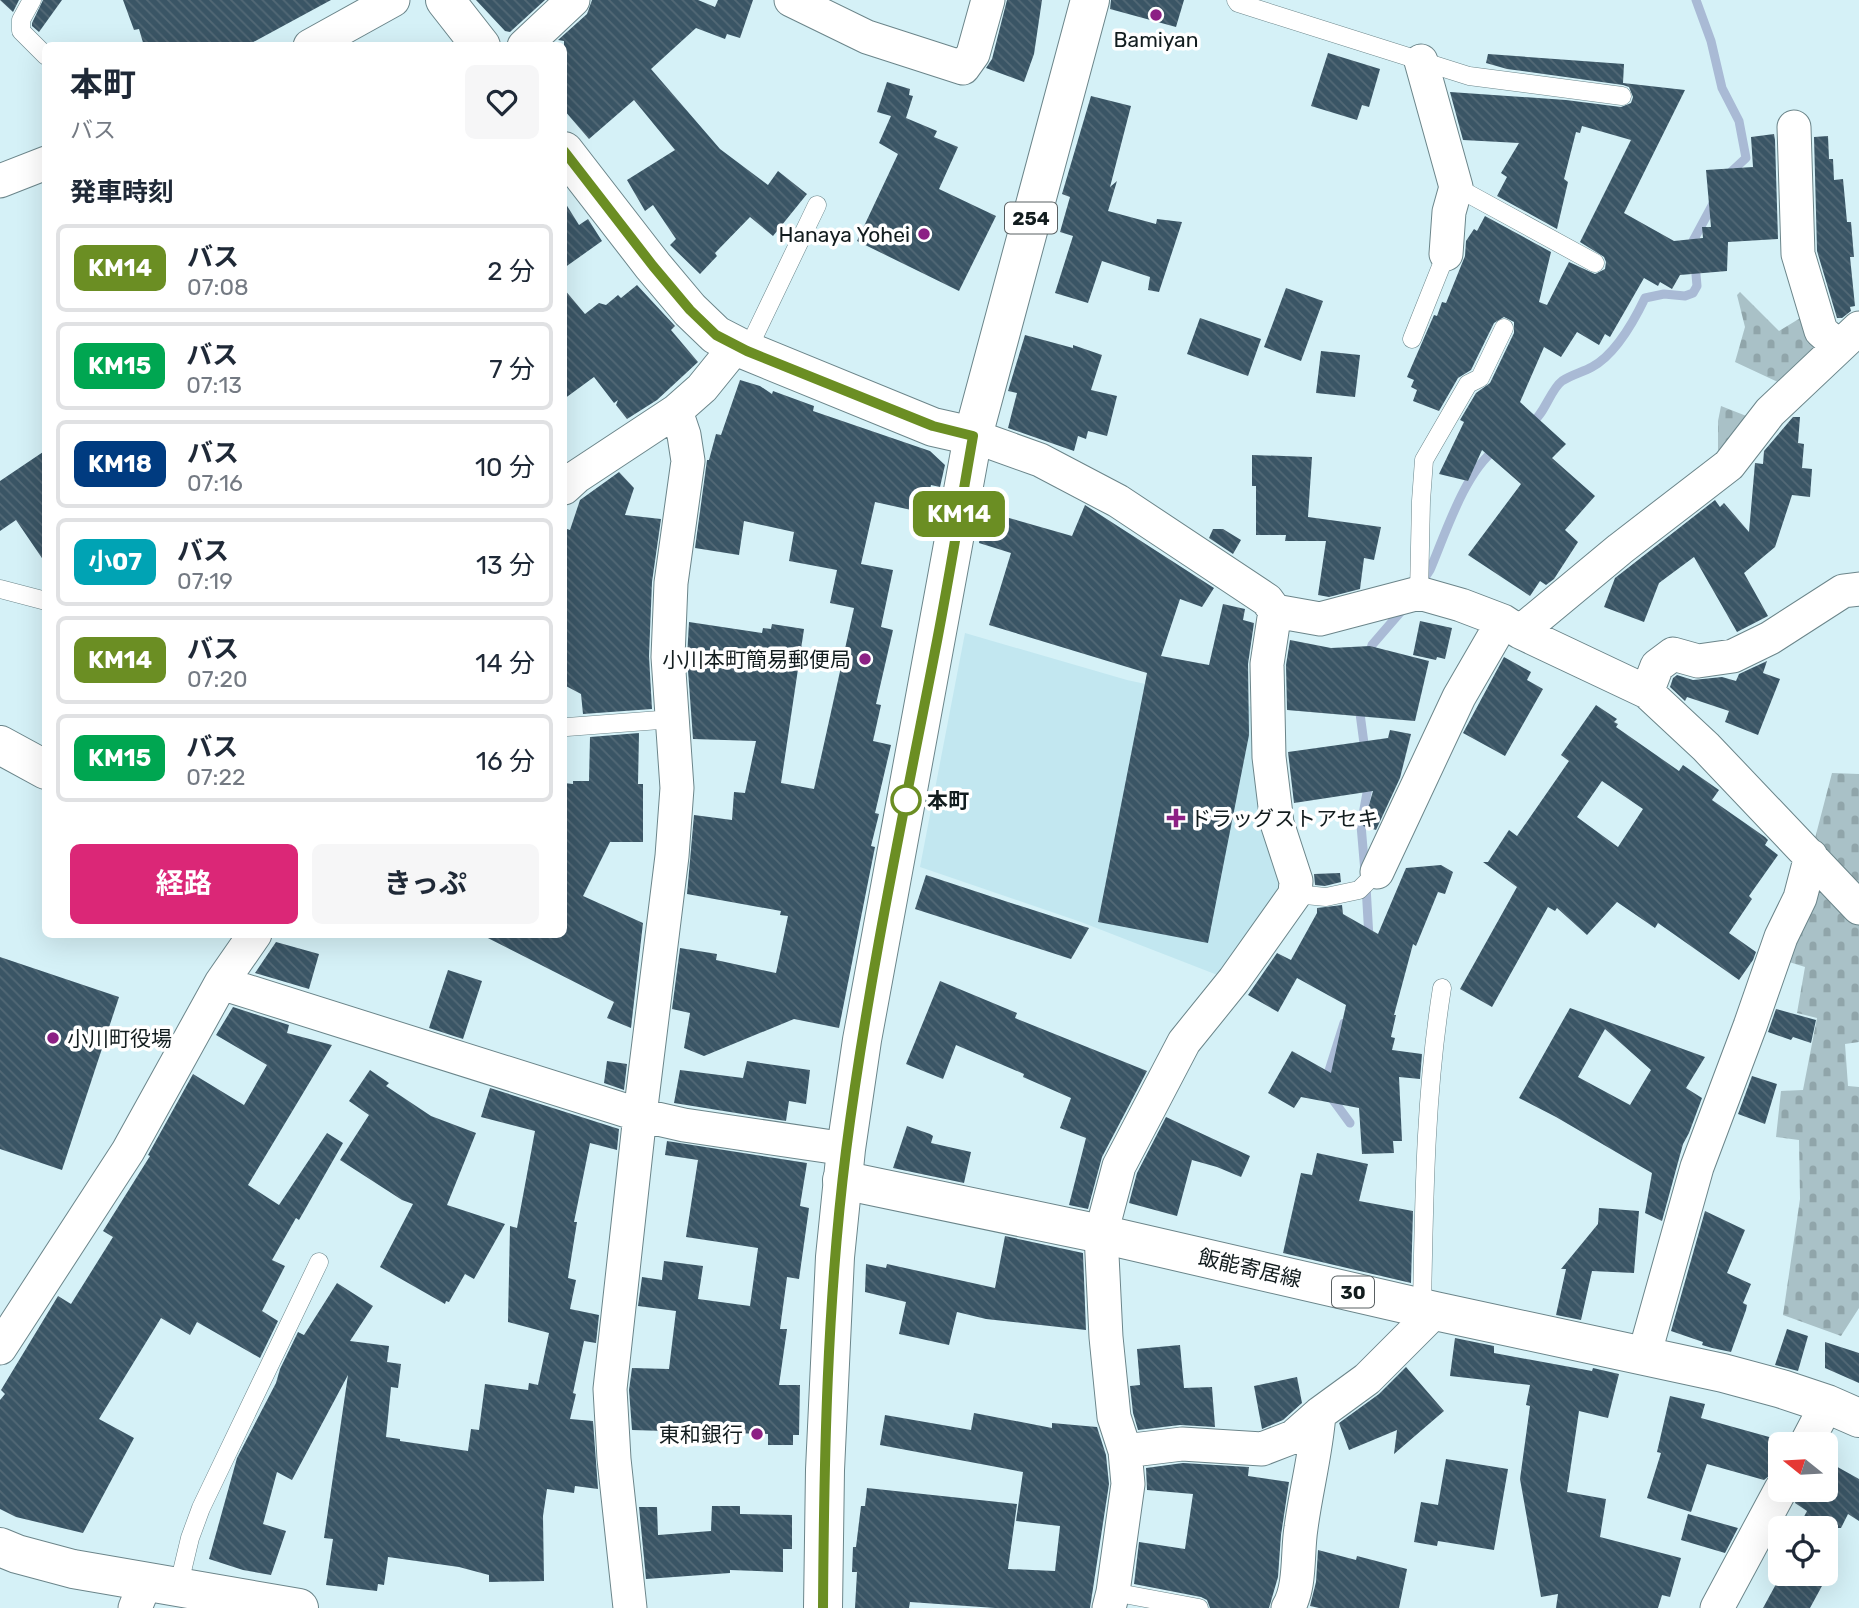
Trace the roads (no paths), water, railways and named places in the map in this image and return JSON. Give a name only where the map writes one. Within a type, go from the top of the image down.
[{"type":"main road","points":[[444,0],[478,42]]},
{"type":"main road","name":"254","points":[[823,1608],[825,1470],[835,1257],[844,1164],[882,924],[973,436],[1090,0]]},
{"type":"main road","points":[[567,155],[653,266],[690,310],[716,335],[741,348],[933,426],[973,436]]},
{"type":"main road","points":[[0,745],[42,768]]},
{"type":"main road","name":"飯能寄居線","points":[[844,1164],[1101,1234],[1723,1373],[1843,1411]]},
{"type":"main road","points":[[0,1547],[153,1592],[299,1608]]},
{"type":"street","points":[[317,42],[393,0]]},
{"type":"street","points":[[528,42],[573,0]]},
{"type":"street","points":[[791,0],[867,37],[963,68],[973,54],[988,0]]},
{"type":"street","points":[[1420,61],[1457,187],[1449,212],[1446,254]]},
{"type":"street","points":[[1794,127],[1798,254],[1821,331],[1849,337]]},
{"type":"street","points":[[0,181],[42,165]]},
{"type":"street","points":[[1377,872],[1459,696],[1511,627],[1620,549],[1729,465],[1770,412],[1849,337]]},
{"type":"street","points":[[567,485],[676,411],[741,348]]},
{"type":"street","points":[[630,1608],[614,1459],[610,1389],[672,856],[677,788],[668,657],[671,583],[688,461],[684,435],[676,411]]},
{"type":"street","points":[[973,436],[1040,460],[1118,501],[1268,600],[1275,611],[1267,664],[1269,757],[1278,823],[1296,881],[1295,894],[1234,980],[1184,1042],[1119,1166],[1101,1234],[1106,1337],[1114,1417],[1125,1451],[1128,1484],[1111,1600]]},
{"type":"street","points":[[1647,691],[1657,666],[1674,654],[1698,661],[1733,656],[1770,638],[1843,591],[1859,589]]},
{"type":"street","points":[[1275,611],[1320,619],[1419,593],[1461,605],[1647,691],[1706,747],[1859,908]]},
{"type":"street","points":[[1644,1356],[1697,1167],[1781,937],[1800,898],[1811,856]]},
{"type":"street","points":[[1,1343],[128,1151],[221,984],[252,938]]},
{"type":"street","points":[[221,984],[640,1115],[844,1164]]},
{"type":"street","points":[[1125,1451],[1182,1444],[1262,1449],[1293,1437],[1367,1379],[1429,1309]]},
{"type":"street","points":[[1819,1432],[1843,1411]]},
{"type":"street","points":[[1288,1608],[1295,1584],[1301,1526],[1319,1415]]},
{"type":"street","points":[[1717,1608],[1774,1502]]},
{"type":"lane","points":[[32,0],[21,20],[22,31],[42,52]]},
{"type":"lane","points":[[1236,0],[1238,3],[1469,76],[1622,96]]},
{"type":"lane","points":[[1457,187],[1595,263]]},
{"type":"lane","points":[[741,348],[817,205]]},
{"type":"lane","points":[[1412,338],[1446,254]]},
{"type":"lane","points":[[1419,593],[1424,460],[1468,384],[1480,378],[1504,328]]},
{"type":"lane","points":[[0,589],[42,600]]},
{"type":"lane","points":[[567,727],[673,719]]},
{"type":"lane","points":[[1295,894],[1326,897],[1359,890],[1377,872]]},
{"type":"lane","points":[[1429,1309],[1426,1126],[1433,1045],[1442,988]]},
{"type":"lane","points":[[153,1592],[190,1538],[201,1508],[319,1262]]},
{"type":"lane","points":[[1111,1600],[1199,1608]]},
{"type":"waterway","points":[[1696,0],[1711,41],[1722,88],[1739,121],[1746,158],[1728,178]]},
{"type":"waterway","points":[[1694,249],[1693,241],[1714,202]]},
{"type":"waterway","points":[[1530,425],[1540,415],[1562,381],[1592,367],[1609,354],[1630,327],[1645,298],[1664,294],[1685,296],[1693,293],[1697,286],[1695,263]]},
{"type":"waterway","points":[[1422,582],[1430,570],[1465,488],[1485,459],[1496,449]]},
{"type":"waterway","points":[[1368,658],[1372,645],[1404,608]]},
{"type":"waterway","points":[[1359,706],[1365,751]]},
{"type":"waterway","points":[[1365,872],[1361,825],[1369,782]]},
{"type":"waterway","points":[[1366,886],[1369,938]]},
{"type":"waterway","points":[[1326,1080],[1344,1023]]},
{"type":"waterway","points":[[1328,1093],[1350,1123]]},
{"type":"place","name":"Bamiyan","points":[[1156,15]]},
{"type":"place","name":"Hanaya Yohei","points":[[924,234]]},
{"type":"place","name":"小川本町簡易郵便局","points":[[865,659]]},
{"type":"place","name":"本町","points":[[906,800]]},
{"type":"place","name":"ドラッグストアセキ","points":[[1176,818]]},
{"type":"place","name":"小川町役場","points":[[53,1038]]},
{"type":"place","name":"東和銀行","points":[[757,1434]]}]
